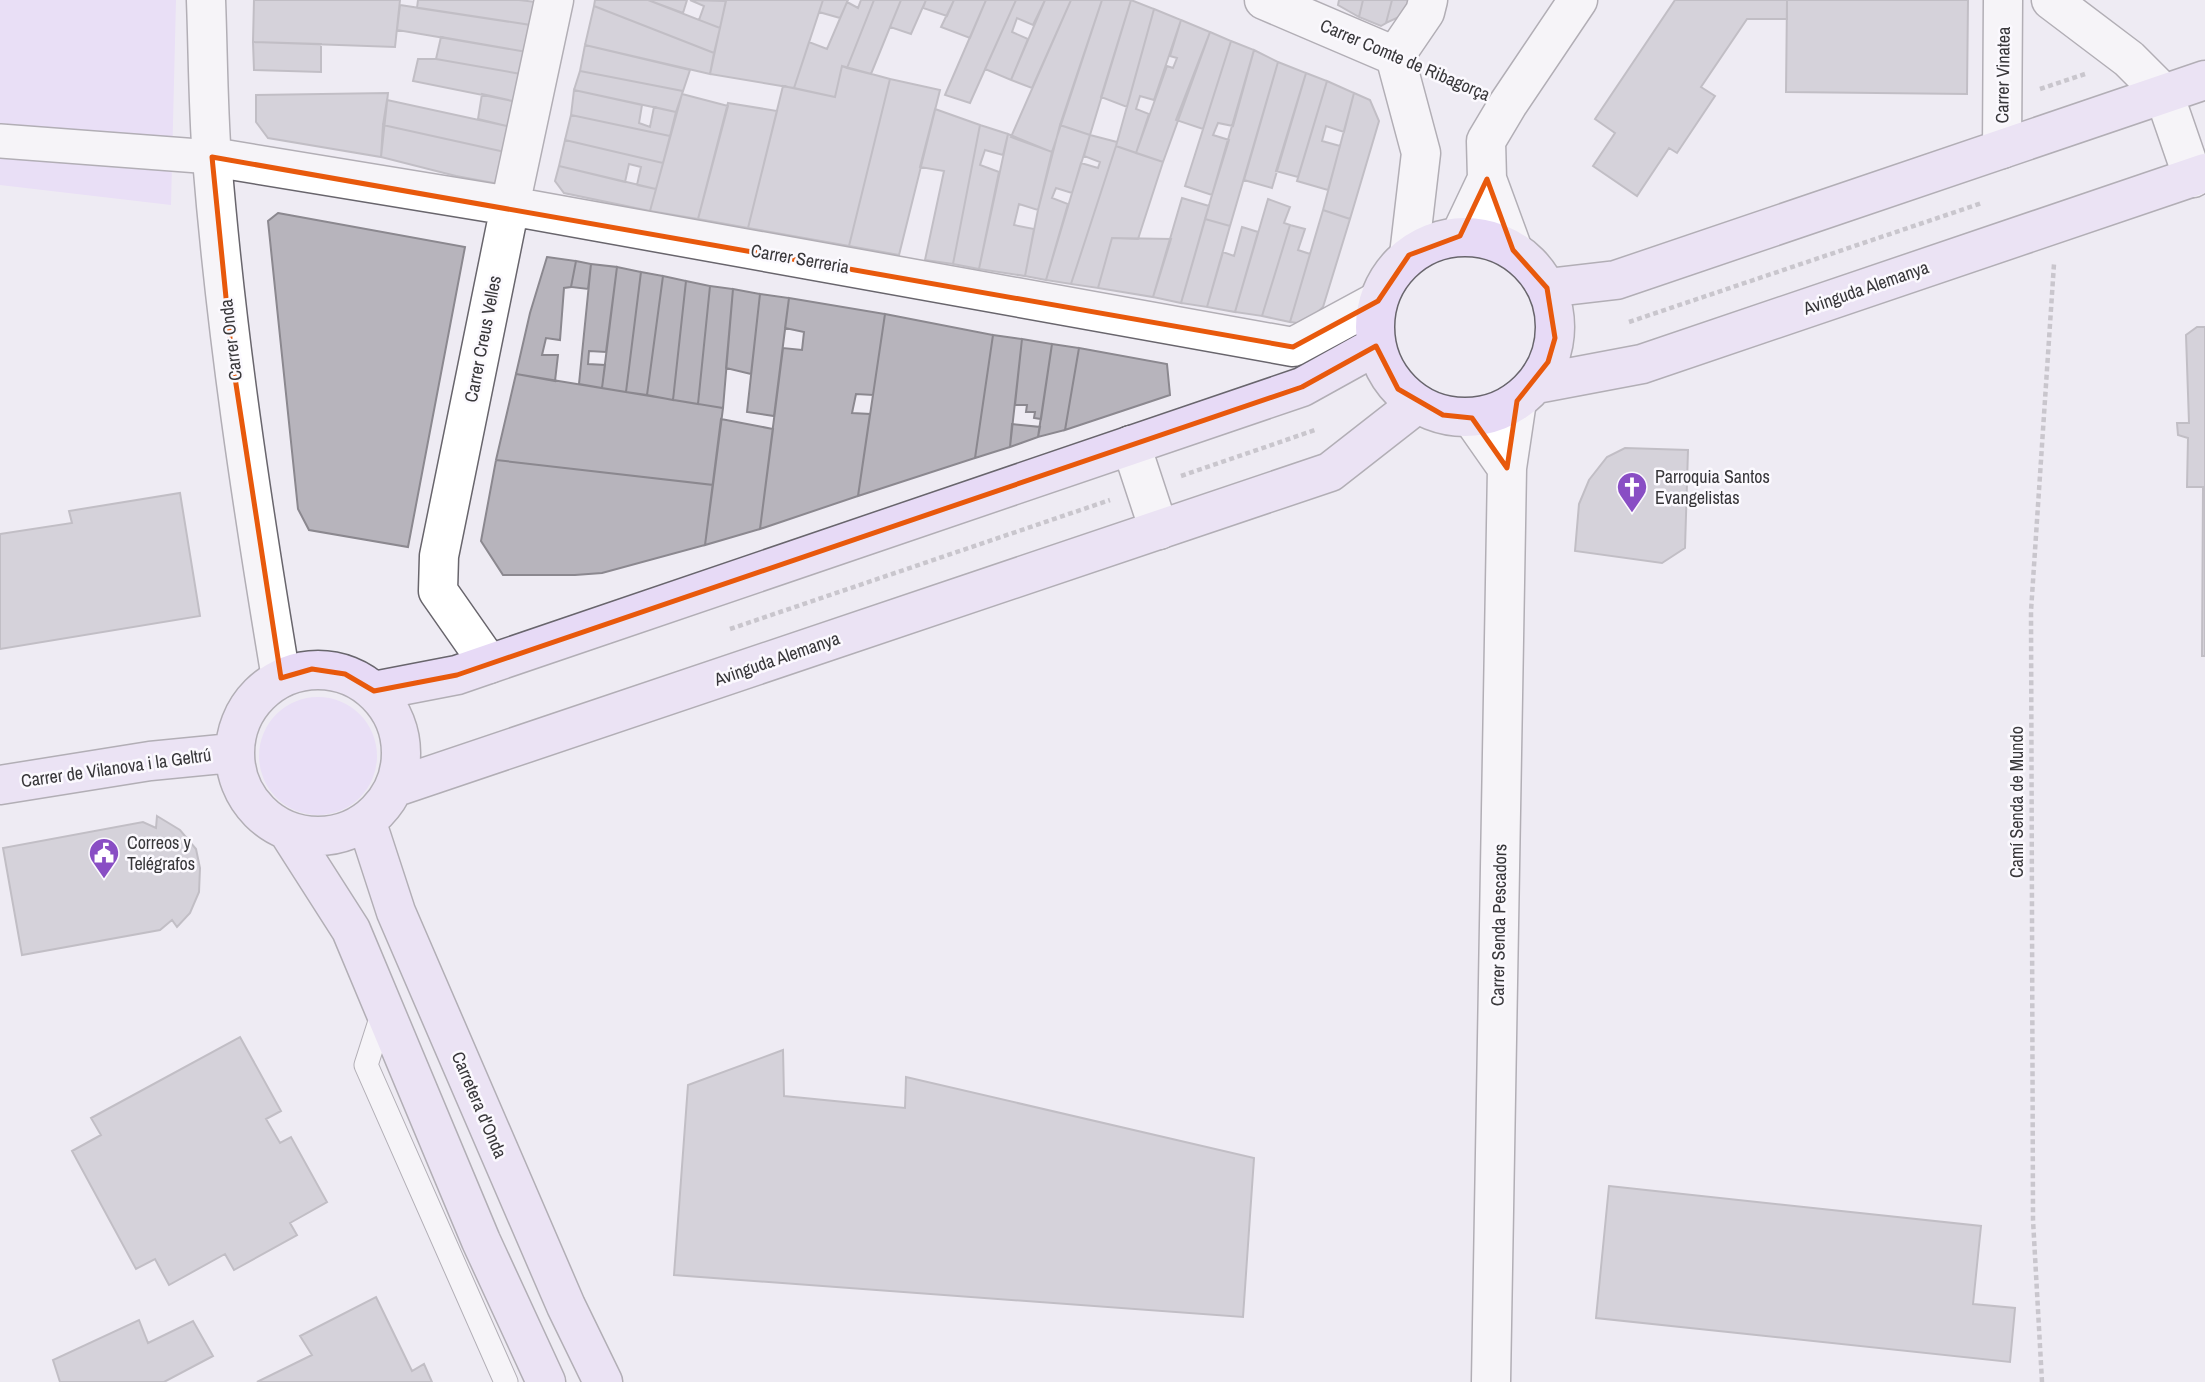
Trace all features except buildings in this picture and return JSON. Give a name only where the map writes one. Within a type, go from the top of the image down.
[{"type":"main road","points":[[1546,288],[1616,280],[2205,80]]},
{"type":"main road","name":"Avinguda Alemanya","points":[[1526,393],[1642,363],[2199,176]]},
{"type":"main road","points":[[1460,236],[1488,239],[1513,250],[1532,267],[1546,288],[1554,312],[1555,338],[1548,362],[1526,393],[1496,413],[1472,418],[1443,415],[1417,404],[1398,388],[1384,369],[1376,346],[1374,323],[1378,301],[1390,275],[1409,255],[1433,242],[1460,236]]},
{"type":"main road","points":[[374,691],[457,675],[1302,387],[1376,346]]},
{"type":"main road","name":"Avinguda Alemanya","points":[[396,787],[1330,472],[1417,404]]},
{"type":"main road","points":[[289,833],[329,838],[367,823],[396,787],[403,753],[395,719],[374,691],[345,674],[312,669],[281,678],[257,694],[240,725],[232,753],[240,783],[257,808],[289,833],[351,930],[486,1254],[546,1382]]},
{"type":"main road","name":"Carrer de Vilanova i la Geltrú","points":[[0,785],[150,761],[232,753]]},
{"type":"main road","name":"Carretera d'Onda","points":[[367,823],[396,912],[566,1306],[603,1382]]},
{"type":"street","name":"Carrer Onda","points":[[206,0],[212,157],[234,371],[281,678]]},
{"type":"street","name":"Carrer Creus Velles","points":[[489,664],[438,591],[439,556],[554,0]]},
{"type":"street","name":"Carrer Comte de Ribagorça","points":[[1264,0],[1395,56]]},
{"type":"street","points":[[1409,255],[1421,153],[1395,56],[1425,12],[1428,0]]},
{"type":"street","points":[[1513,250],[1487,179],[1486,142],[1508,104],[1578,0]]},
{"type":"street","name":"Carrer Vinatea","points":[[2002,149],[2003,0]]},
{"type":"street","points":[[2051,0],[2129,59],[2164,94]]},
{"type":"street","name":"Avinguda Alemanya","points":[[2164,94],[2199,176]]},
{"type":"street","points":[[0,141],[212,157]]},
{"type":"street","name":"Carrer Serreria","points":[[212,157],[510,206],[1293,347],[1378,301]]},
{"type":"street","points":[[1460,236],[1487,179]]},
{"type":"street","name":"Carrer Senda Pescadors","points":[[1491,1382],[1507,468],[1526,393]]},
{"type":"street","points":[[1472,418],[1507,468]]},
{"type":"street","points":[[1131,445],[1158,530]]},
{"type":"lane","points":[[383,1012],[366,1065],[506,1382]]},
{"type":"path","name":"Carrer Comte de Ribagorça","points":[[1395,56],[1508,104]]},
{"type":"path","points":[[2002,103],[2129,59]]},
{"type":"path","points":[[1629,322],[1986,201]]},
{"type":"path","name":"Camí Senda de Mundo","points":[[2042,1382],[2033,1220],[2031,611],[2057,223]]},
{"type":"path","points":[[720,632],[1316,430]]},
{"type":"highlighted area","points":[[212,157],[1293,347],[1378,301],[1409,255],[1460,236],[1487,179],[1513,250],[1547,288],[1555,338],[1548,362],[1517,401],[1507,468],[1472,418],[1443,415],[1398,389],[1376,346],[1302,387],[457,675],[374,691],[345,674],[312,669],[281,678],[232,358]]},
{"type":"shaded area","points":[[0,0],[176,0],[171,205],[0,185]]},
{"type":"shaded area","points":[[318,697],[341,701],[360,714],[373,733],[377,756],[373,779],[360,798],[341,811],[318,815],[295,811],[276,798],[263,779],[259,756],[263,733],[276,714],[295,701]]},
{"type":"place","name":"Parroquia Santos Evangelistas","points":[[1632,514]]},
{"type":"place","name":"Correos y Telégrafos","points":[[104,880]]}]
